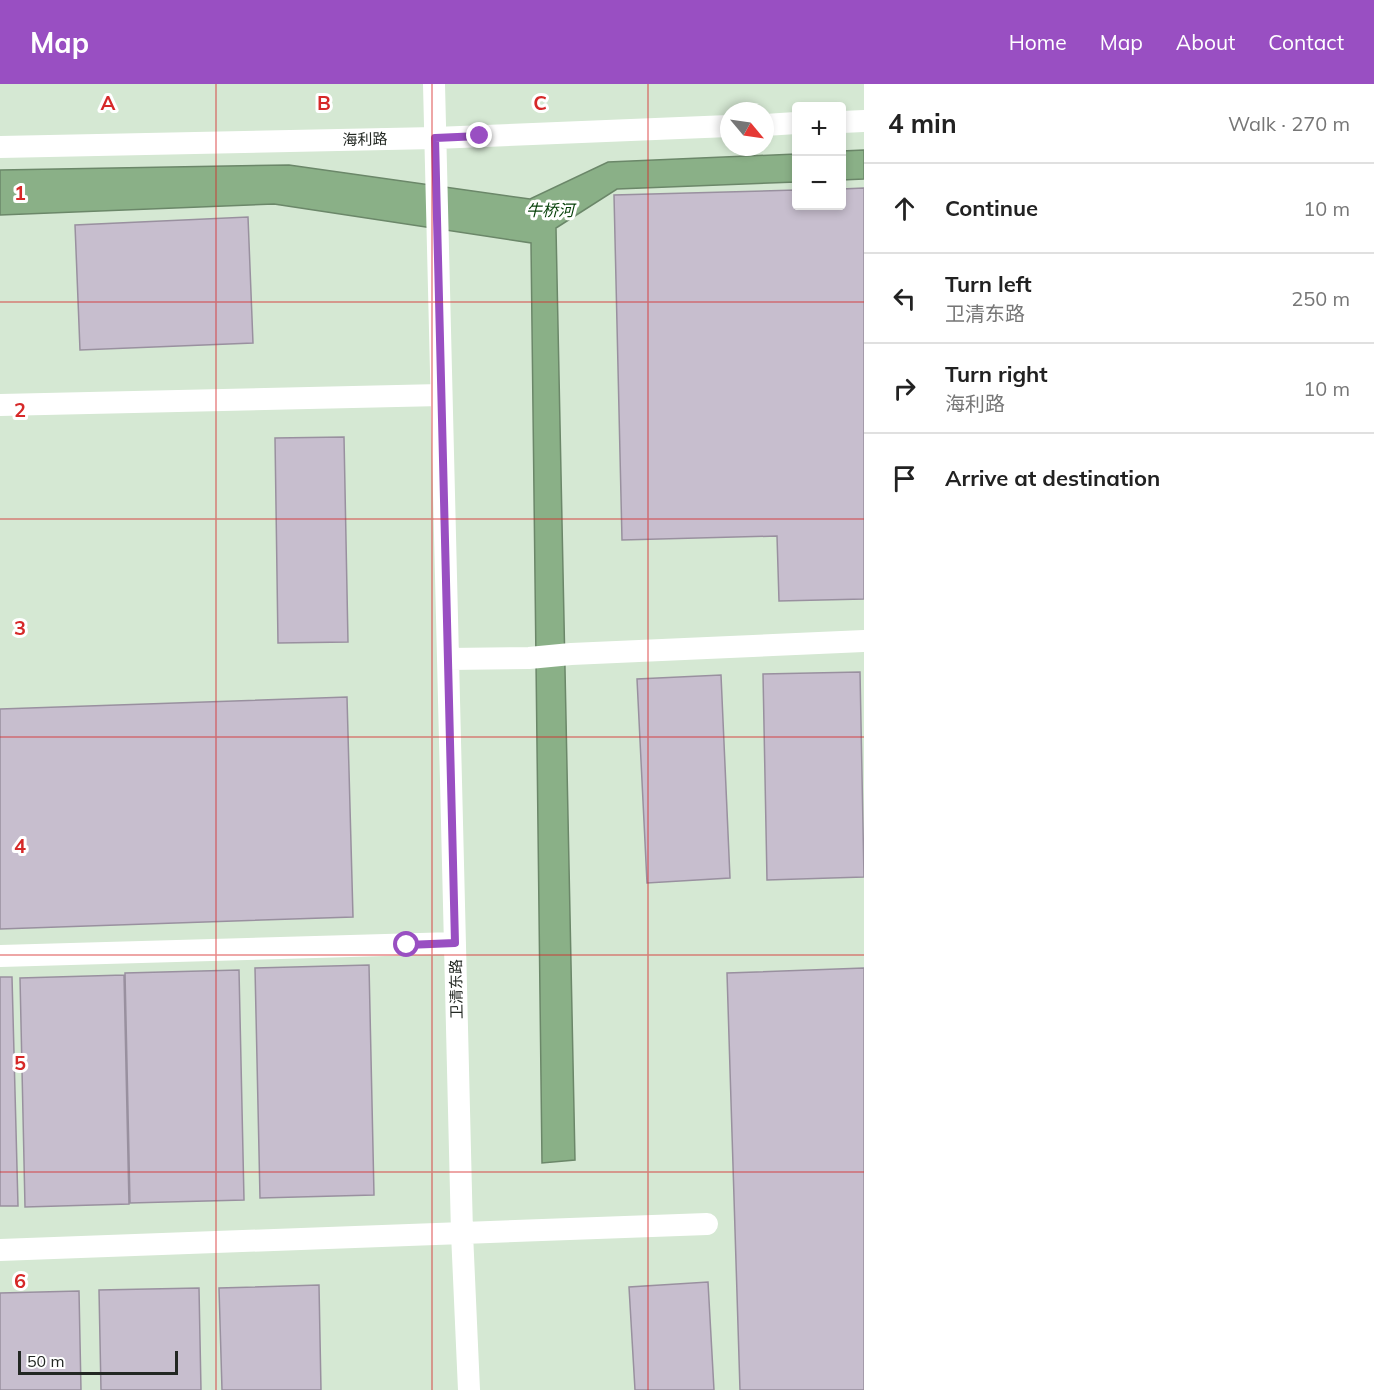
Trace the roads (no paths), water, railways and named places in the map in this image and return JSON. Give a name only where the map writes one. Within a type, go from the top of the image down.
[{"type":"street","name":"卫清东路","points":[[434,84],[462,1233],[469,1390]]},
{"type":"street","points":[[846,122],[864,121]]},
{"type":"street","points":[[774,124],[792,123]]},
{"type":"street","name":"海利路","points":[[0,147],[435,138],[720,126]]},
{"type":"street","points":[[0,405],[441,394]]},
{"type":"street","points":[[448,659],[529,658],[571,654],[864,641]]},
{"type":"street","points":[[0,956],[455,943]]},
{"type":"street","points":[[0,1250],[707,1224]]},
{"type":"water","points":[[864,150],[864,179],[846,180],[846,151]]},
{"type":"water","name":"牛桥河","points":[[792,154],[792,182],[617,189],[556,228],[575,1160],[542,1163],[531,243],[274,204],[0,215],[0,170],[289,165],[530,199],[608,162]]}]
